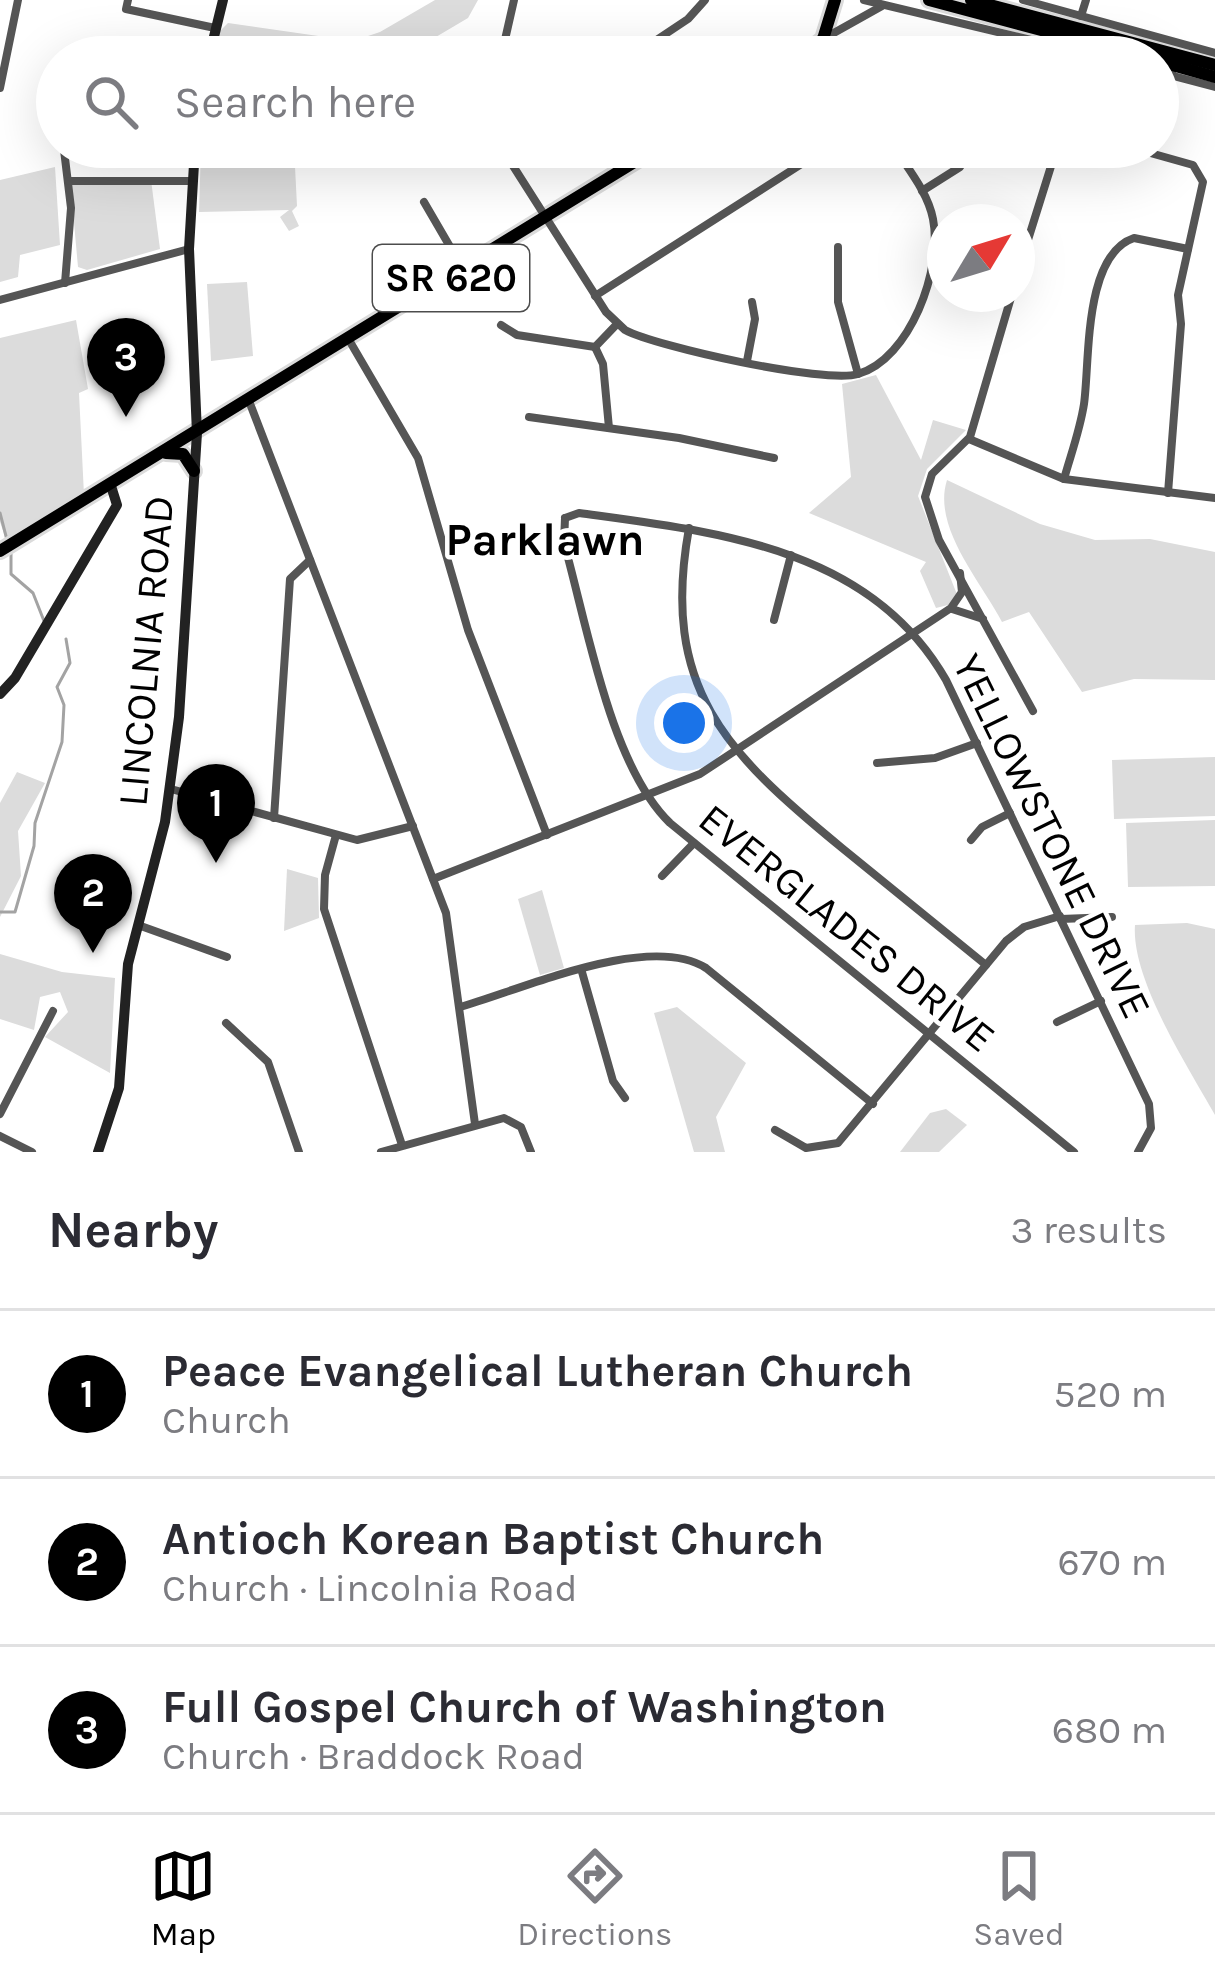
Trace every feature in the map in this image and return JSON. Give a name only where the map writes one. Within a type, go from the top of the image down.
[{"type":"main road","points":[[213,36],[223,0]]},
{"type":"main road","points":[[824,36],[835,0]]},
{"type":"main road","points":[[929,0],[1072,21],[1102,36]]},
{"type":"main road","points":[[971,0],[1072,21],[1107,36]]},
{"type":"main road","points":[[1179,65],[1215,65]]},
{"type":"main road","points":[[1179,66],[1215,77]]},
{"type":"main road","name":"LINCOLNIA ROAD","points":[[98,1152],[119,1088],[128,964],[171,790],[196,433],[190,249],[194,168]]},
{"type":"main road","name":"SR 620","points":[[2,552],[626,168]]},
{"type":"main road","points":[[159,456],[179,452],[194,471]]},
{"type":"main road","points":[[0,694],[15,678],[117,505],[111,486]]},
{"type":"street","points":[[0,88],[18,0]]},
{"type":"street","points":[[128,0],[126,9],[140,14],[215,28]]},
{"type":"street","points":[[506,36],[514,0]]},
{"type":"street","points":[[663,36],[688,20],[705,0]]},
{"type":"street","points":[[864,0],[1014,36]]},
{"type":"street","points":[[1023,0],[1072,21],[1141,36]]},
{"type":"street","points":[[1072,0],[1072,21]]},
{"type":"street","points":[[1072,21],[1086,0]]},
{"type":"street","points":[[828,36],[884,5]]},
{"type":"street","points":[[1179,44],[1215,52]]},
{"type":"street","points":[[1179,68],[1215,87]]},
{"type":"street","points":[[1168,494],[1181,324],[1178,295],[1204,182],[1201,172],[1179,162]]},
{"type":"street","points":[[65,283],[67,168]]},
{"type":"street","points":[[514,168],[617,324],[645,339],[823,377],[858,374],[888,358],[910,331],[927,277]]},
{"type":"street","points":[[596,296],[796,168]]},
{"type":"street","points":[[907,168],[927,204]]},
{"type":"street","points":[[922,191],[958,168]]},
{"type":"street","points":[[1035,210],[1050,168]]},
{"type":"street","points":[[69,181],[192,181]]},
{"type":"street","points":[[424,202],[464,270]]},
{"type":"street","points":[[1064,479],[1084,401],[1087,336],[1110,255],[1133,238],[1189,249]]},
{"type":"street","points":[[838,247],[838,302],[858,374]]},
{"type":"street","points":[[0,300],[190,249]]},
{"type":"street","points":[[747,361],[755,319],[752,302]]},
{"type":"street","points":[[1007,312],[969,439],[926,487],[934,529],[1033,711]]},
{"type":"street","points":[[595,347],[617,324]]},
{"type":"street","points":[[501,325],[517,334],[595,347]]},
{"type":"street","points":[[349,340],[418,458],[468,630],[547,835]]},
{"type":"street","points":[[595,347],[603,364],[609,428]]},
{"type":"street","points":[[249,401],[451,931],[475,1124]]},
{"type":"street","points":[[529,417],[774,458]]},
{"type":"street","points":[[969,439],[1064,479],[1215,498]]},
{"type":"street","points":[[554,509],[565,518]]},
{"type":"street","name":"YELLOWSTONE DRIVE","points":[[565,518],[579,513],[689,528],[791,555],[858,586],[912,631],[946,680],[1151,1112],[1149,1136],[1138,1152]]},
{"type":"street","name":"EVERGLADES DRIVE","points":[[565,518],[564,543],[611,707],[627,760],[646,797],[694,843],[1074,1152]]},
{"type":"street","points":[[689,528],[680,580],[681,625],[705,701],[735,751],[768,787],[986,965]]},
{"type":"street","points":[[774,620],[791,555]]},
{"type":"street","points":[[274,818],[290,579],[310,560]]},
{"type":"street","points":[[433,879],[700,774],[945,611],[959,598],[960,573]]},
{"type":"street","points":[[945,611],[968,610],[990,627]]},
{"type":"street","points":[[877,763],[935,758],[977,743]]},
{"type":"street","points":[[171,790],[367,840],[413,826]]},
{"type":"street","points":[[971,840],[982,827],[1010,813]]},
{"type":"street","points":[[336,835],[325,875],[324,909],[402,1145]]},
{"type":"street","points":[[662,876],[694,843]]},
{"type":"street","points":[[775,1130],[798,1146],[822,1149],[846,1137],[986,965],[1024,927],[1060,917],[1112,917]]},
{"type":"street","points":[[137,925],[226,957]]},
{"type":"street","points":[[460,1007],[656,953],[698,963],[873,1104]]},
{"type":"street","points":[[582,972],[613,1081],[625,1098]]},
{"type":"street","points":[[1057,1022],[1101,1001]]},
{"type":"street","points":[[0,1114],[53,1011]]},
{"type":"street","points":[[226,1023],[268,1062],[299,1152]]},
{"type":"street","points":[[381,1152],[475,1124],[513,1121],[531,1152]]},
{"type":"street","points":[[0,1136],[32,1152]]},
{"type":"shaded area","points":[[435,0],[478,0],[468,18],[438,36],[368,36]]},
{"type":"shaded area","points":[[228,23],[318,36],[219,36]]},
{"type":"shaded area","points":[[55,168],[60,245],[20,255],[18,277],[0,282],[0,180]]},
{"type":"shaded area","points":[[200,168],[295,168],[297,206],[292,211],[299,226],[289,231],[280,217],[289,210],[199,212]]},
{"type":"shaded area","points":[[70,178],[151,180],[160,249],[87,270],[78,267]]},
{"type":"shaded area","points":[[247,282],[253,356],[211,361],[207,284]]},
{"type":"shaded area","points":[[76,320],[88,389],[79,393],[84,495],[7,542],[0,522],[0,338]]},
{"type":"shaded area","points":[[876,375],[921,460],[933,420],[966,430],[927,469],[918,496],[960,602],[936,608],[920,571],[926,562],[809,513],[851,477],[842,384]]},
{"type":"shaded area","points":[[947,480],[1040,524],[1095,540],[1150,539],[1215,552],[1215,680],[1134,679],[1082,692],[1029,612],[1002,622],[952,535],[944,498]]},
{"type":"shaded area","points":[[1215,757],[1215,816],[1114,819],[1112,760]]},
{"type":"shaded area","points":[[17,772],[45,783],[18,831],[21,876],[0,917],[0,803]]},
{"type":"shaded area","points":[[1215,820],[1215,886],[1128,887],[1126,823]]},
{"type":"shaded area","points":[[287,869],[318,878],[319,918],[284,931]]},
{"type":"shaded area","points":[[542,890],[564,968],[540,975],[518,899]]},
{"type":"shaded area","points":[[1187,923],[1215,929],[1215,1115],[1163,1022],[1136,947],[1135,925]]},
{"type":"shaded area","points":[[0,954],[62,972],[115,978],[110,1073],[45,1037],[68,1012],[60,992],[40,997],[34,1030],[0,1019]]},
{"type":"shaded area","points":[[677,1007],[746,1063],[716,1117],[725,1152],[694,1152],[654,1013]]},
{"type":"shaded area","points":[[946,1109],[967,1125],[939,1152],[900,1152],[930,1113]]},
{"type":"waterway","points":[[0,513],[7,540]]},
{"type":"waterway","points":[[11,554],[11,574],[33,593],[44,621]]},
{"type":"waterway","points":[[0,912],[15,912],[34,846],[35,823],[62,742],[64,705],[57,687],[70,663],[66,639]]},
{"type":"place","name":"Full Gospel Church of Washington","points":[[126,417]]},
{"type":"place","name":"Peace Evangelical Lutheran Church","points":[[216,863]]},
{"type":"place","name":"Antioch Korean Baptist Church","points":[[93,953]]},
{"type":"district","name":"Parklawn","points":[[545,540]]}]
